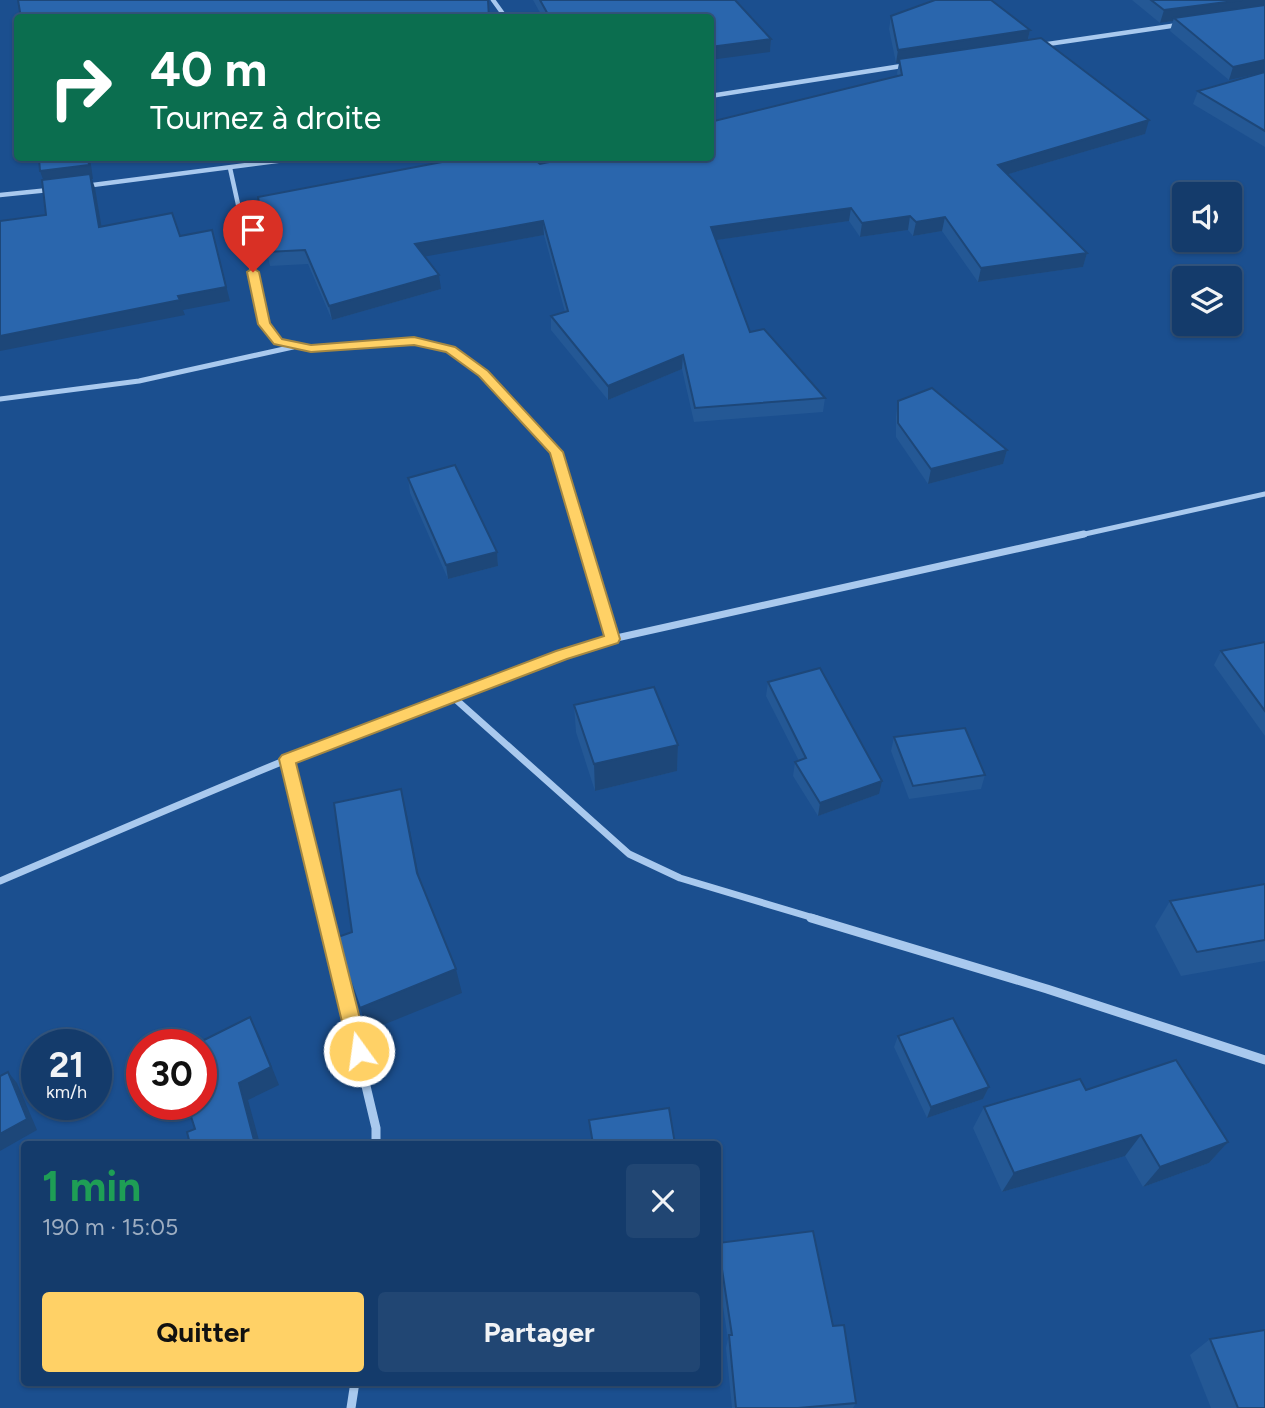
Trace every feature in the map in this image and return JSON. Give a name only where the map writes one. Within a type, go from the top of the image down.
[{"type":"street","points":[[1038,46],[1185,24]]},
{"type":"street","points":[[714,95],[916,64]]},
{"type":"street","points":[[79,187],[279,161]]},
{"type":"street","points":[[230,168],[264,324],[278,342],[311,349],[414,341],[450,349],[483,373],[556,452],[612,639]]},
{"type":"street","points":[[0,195],[52,190]]},
{"type":"street","points":[[0,398],[139,381],[294,346]]},
{"type":"street","points":[[0,881],[287,759],[612,639],[1265,494]]},
{"type":"street","points":[[453,697],[629,854],[680,878],[1047,989],[1265,1060]]},
{"type":"street","points":[[287,759],[359,1051],[376,1128],[376,1141]]},
{"type":"street","points":[[351,1408],[354,1386]]},
{"type":"building","points":[[18,0],[488,0],[489,14],[20,14]]},
{"type":"building","points":[[540,0],[735,0],[771,39],[714,46],[714,14],[548,14]]},
{"type":"building","points":[[935,0],[991,0],[1030,30],[898,50],[891,16]]},
{"type":"building","points":[[1151,0],[1242,0],[1164,10]]},
{"type":"building","points":[[1265,5],[1265,60],[1233,67],[1174,18]]},
{"type":"building","points":[[1041,38],[1149,120],[998,165],[1087,253],[981,268],[945,217],[916,222],[910,216],[862,223],[851,208],[711,227],[750,332],[764,329],[825,398],[695,408],[683,355],[608,386],[551,316],[568,311],[543,221],[415,244],[439,275],[329,306],[305,250],[267,252],[258,197],[447,161],[536,161],[540,164],[554,161],[714,161],[714,121],[902,75],[899,59]]},
{"type":"building","points":[[1265,72],[1265,131],[1198,91]]},
{"type":"building","points":[[39,161],[88,161],[89,165],[40,171]]},
{"type":"building","points":[[90,174],[99,227],[172,213],[180,236],[212,230],[226,287],[178,296],[180,300],[0,336],[0,221],[46,215],[42,180]]},
{"type":"building","points":[[932,388],[1007,450],[931,469],[898,423],[898,401]]},
{"type":"building","points":[[455,465],[497,552],[446,565],[408,478]]},
{"type":"building","points":[[1265,642],[1265,711],[1221,651]]},
{"type":"building","points":[[820,668],[882,781],[820,803],[795,762],[806,758],[768,682]]},
{"type":"building","points":[[654,687],[678,745],[594,764],[574,705]]},
{"type":"building","points":[[965,728],[985,775],[913,786],[894,737]]},
{"type":"building","points":[[401,789],[417,873],[456,969],[360,1008],[335,938],[352,932],[334,803]]},
{"type":"building","points":[[1265,884],[1265,940],[1197,952],[1170,901]]},
{"type":"building","points":[[250,1017],[271,1067],[239,1083],[254,1141],[189,1141],[187,1132],[195,1129],[192,1120],[217,1120],[217,1034]]},
{"type":"building","points":[[953,1018],[989,1087],[931,1107],[898,1036]]},
{"type":"building","points":[[1176,1060],[1228,1142],[1160,1167],[1141,1135],[1014,1173],[984,1107],[1080,1079],[1086,1090]]},
{"type":"building","points":[[8,1072],[21,1104],[21,1120],[25,1120],[0,1134],[0,1076]]},
{"type":"building","points":[[669,1108],[674,1141],[592,1141],[589,1120]]},
{"type":"building","points":[[813,1231],[833,1326],[844,1325],[856,1403],[798,1408],[736,1408],[729,1335],[732,1335],[721,1263],[721,1243]]},
{"type":"building","points":[[1265,1330],[1265,1408],[1238,1408],[1210,1339]]},
{"type":"route","points":[[253,272],[264,324],[278,342],[311,349],[414,341],[450,349],[483,373],[556,452],[612,639],[562,655],[287,759],[359,1051]]}]
